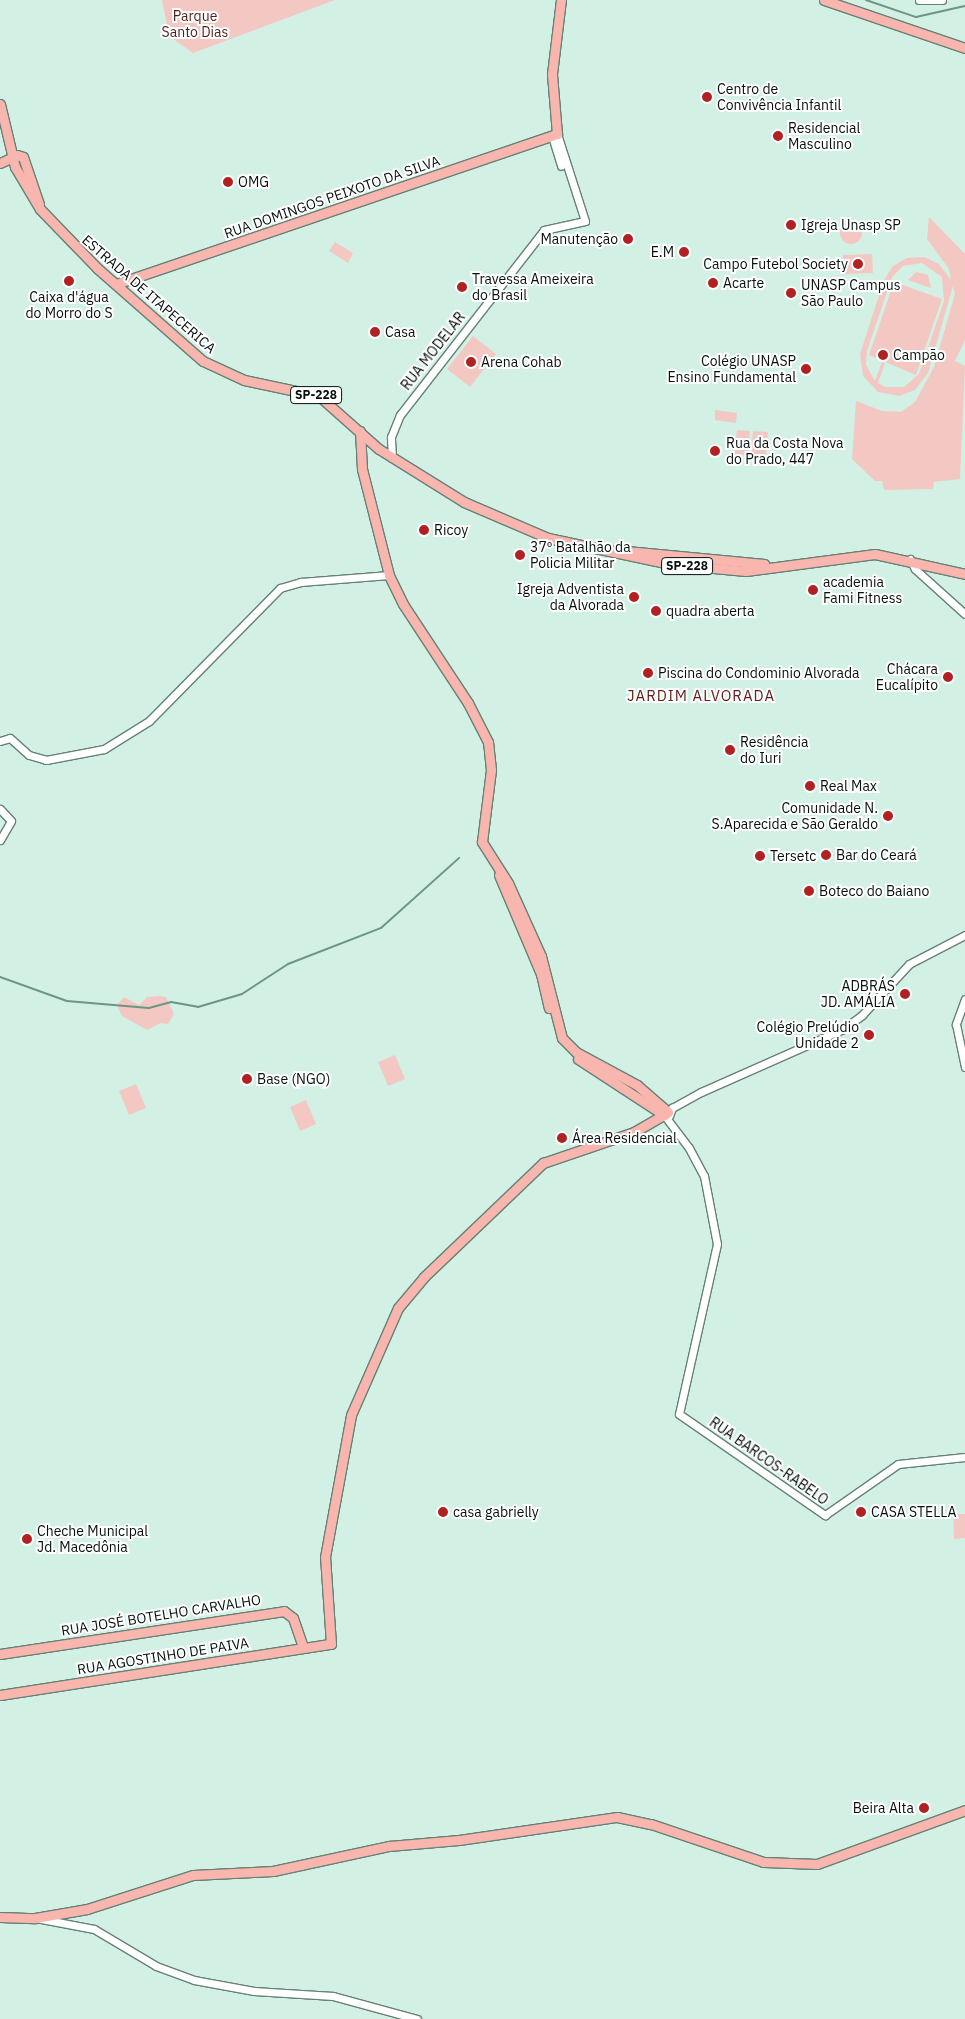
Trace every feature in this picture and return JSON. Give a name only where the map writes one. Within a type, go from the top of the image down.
[{"type":"main road","points":[[554,135],[548,61],[555,0]]},
{"type":"main road","points":[[554,135],[552,74],[561,0]]},
{"type":"main road","points":[[824,0],[965,48]]},
{"type":"main road","points":[[841,0],[965,42]]},
{"type":"main road","name":"ESTRADA DE ITAPECERICA","points":[[0,104],[12,157],[40,209],[61,235],[210,365],[244,380],[319,396],[379,449],[392,458],[501,519],[548,538],[591,548],[784,566],[875,554],[910,559],[965,574]]},
{"type":"main road","name":"RUA DOMINGOS PEIXOTO DA SILVA","points":[[116,284],[554,135]]},
{"type":"main road","points":[[0,164],[12,157]]},
{"type":"main road","points":[[360,431],[360,453],[389,575],[403,604],[468,702],[488,742],[491,770],[481,837],[496,868],[508,883],[542,956],[565,1043],[636,1086],[666,1114]]},
{"type":"main road","points":[[360,453],[379,449]]},
{"type":"main road","points":[[850,556],[859,548]]},
{"type":"main road","name":"RUA AGOSTINHO DE PAIVA","points":[[0,1695],[331,1644],[324,1556],[351,1415],[398,1308],[424,1277],[543,1163],[634,1132],[666,1114]]},
{"type":"main road","name":"RUA JOSÉ BOTELHO CARVALHO","points":[[0,1654],[284,1611],[293,1618],[303,1647]]},
{"type":"main road","points":[[0,1917],[35,1918],[117,1902],[194,1875],[273,1871],[388,1846],[459,1840],[617,1817],[651,1824],[763,1862],[817,1864],[965,1810]]},
{"type":"street","points":[[919,0],[942,0]]},
{"type":"street","name":"RUA MODELAR","points":[[392,458],[391,437],[400,415],[520,259],[547,227],[583,222],[554,135]]},
{"type":"street","points":[[910,559],[911,565],[965,614]]},
{"type":"street","points":[[0,741],[10,738],[30,755],[46,760],[104,749],[149,721],[280,588],[301,582],[389,575]]},
{"type":"street","points":[[0,809],[11,821],[0,840]]},
{"type":"street","points":[[666,1114],[701,1092],[843,1029],[862,1015],[909,964],[965,936]]},
{"type":"street","points":[[965,999],[958,1012],[957,1032],[965,1067]]},
{"type":"street","name":"RUA BARCOS-RABELO","points":[[666,1114],[704,1176],[717,1244],[679,1414],[825,1515],[898,1464],[920,1460],[965,1457]]},
{"type":"street","points":[[35,1918],[94,1929],[156,1966],[194,1980],[254,1991],[333,1996],[417,2019]]},
{"type":"green space","name":"Parque Santo Dias","points":[[162,0],[335,0],[193,53],[169,36]]},
{"type":"green space","points":[[929,217],[965,254],[965,340],[955,361],[965,366],[960,479],[934,482],[933,489],[884,490],[882,481],[875,481],[852,459],[856,401],[882,411],[901,412],[915,402],[934,367],[955,294],[953,286],[928,373],[915,390],[899,396],[878,392],[863,376],[860,354],[884,280],[893,266],[907,258],[924,257],[939,264],[951,280],[949,269],[927,239]],"holes":[[[922,263],[942,277],[944,301],[919,374],[904,387],[885,387],[878,383],[885,363],[882,362],[875,381],[866,365],[867,351],[892,277],[903,266]]]},
{"type":"green space","points":[[851,222],[859,225],[862,233],[859,241],[851,244],[843,241],[840,233],[843,225]]},
{"type":"green space","points":[[335,242],[353,253],[348,263],[329,251]]},
{"type":"green space","name":"Campo Futebol Society","points":[[872,254],[873,273],[844,274],[843,255]]},
{"type":"green space","points":[[916,272],[928,275],[931,288],[908,280]]},
{"type":"green space","points":[[894,282],[942,299],[916,375],[869,355]]},
{"type":"green space","name":"Arena Cohab","points":[[473,336],[496,354],[470,387],[447,369]]},
{"type":"green space","points":[[715,410],[737,413],[736,423],[715,420]]},
{"type":"green space","points":[[737,430],[750,431],[747,455],[734,454]]},
{"type":"green space","points":[[753,431],[768,432],[766,455],[751,454]]},
{"type":"green space","points":[[124,997],[139,1005],[147,997],[166,997],[174,1014],[168,1024],[161,1023],[147,1030],[122,1016],[117,1005]]},
{"type":"green space","points":[[395,1055],[405,1079],[388,1086],[378,1062]]},
{"type":"green space","points":[[136,1084],[146,1108],[129,1115],[119,1091]]},
{"type":"green space","points":[[306,1100],[316,1124],[300,1131],[290,1107]]},
{"type":"green space","points":[[953,1514],[965,1514],[965,1538],[954,1539]]},
{"type":"waterway","points":[[866,0],[916,17],[965,6]]},
{"type":"waterway","points":[[0,977],[67,1001],[149,1008],[171,1002],[198,1007],[242,994],[288,964],[381,928],[459,858]]},
{"type":"place","name":"Centro de Convivência Infantil","points":[[707,97]]},
{"type":"place","name":"Residencial Masculino","points":[[778,136]]},
{"type":"place","name":"OMG","points":[[228,182]]},
{"type":"place","name":"Igreja Unasp SP","points":[[791,225]]},
{"type":"place","name":"Manutenção","points":[[628,239]]},
{"type":"place","name":"E.M","points":[[684,252]]},
{"type":"place","name":"Campo Futebol Society","points":[[858,264]]},
{"type":"place","name":"Caixa d'água do Morro do S","points":[[69,281]]},
{"type":"place","name":"Acarte","points":[[713,283]]},
{"type":"place","name":"Travessa Ameixeira do Brasil","points":[[462,287]]},
{"type":"place","name":"UNASP Campus São Paulo","points":[[791,293]]},
{"type":"place","name":"Casa","points":[[375,332]]},
{"type":"place","name":"Campão","points":[[883,355]]},
{"type":"place","name":"Arena Cohab","points":[[471,362]]},
{"type":"place","name":"Colégio UNASP Ensino Fundamental","points":[[806,369]]},
{"type":"place","name":"Rua da Costa Nova do Prado, 447","points":[[715,451]]},
{"type":"place","name":"Ricoy","points":[[424,530]]},
{"type":"place","name":"37º Batalhão da Policia Militar","points":[[520,555]]},
{"type":"place","name":"academia Fami Fitness","points":[[813,590]]},
{"type":"place","name":"Igreja Adventista da Alvorada","points":[[634,597]]},
{"type":"place","name":"quadra aberta","points":[[656,611]]},
{"type":"place","name":"Piscina do Condominio Alvorada","points":[[648,673]]},
{"type":"place","name":"Chácara Eucalípito","points":[[948,677]]},
{"type":"place","name":"Residência do Iuri","points":[[730,750]]},
{"type":"place","name":"Real Max","points":[[810,786]]},
{"type":"place","name":"Comunidade N. S.Aparecida e São Geraldo","points":[[888,816]]},
{"type":"place","name":"Bar do Ceará","points":[[826,855]]},
{"type":"place","name":"Tersetc","points":[[760,856]]},
{"type":"place","name":"Boteco do Baiano","points":[[809,891]]},
{"type":"place","name":"ADBRÁS JD. AMÁLIA","points":[[905,994]]},
{"type":"place","name":"Colégio Prelúdio Unidade 2","points":[[869,1035]]},
{"type":"place","name":"Base (NGO)","points":[[247,1079]]},
{"type":"place","name":"Área Residencial","points":[[562,1138]]},
{"type":"place","name":"casa gabrielly","points":[[443,1512]]},
{"type":"place","name":"CASA STELLA","points":[[861,1512]]},
{"type":"place","name":"Cheche Municipal Jd. Macedônia","points":[[27,1539]]},
{"type":"place","name":"Beira Alta","points":[[924,1808]]},
{"type":"district","name":"JARDIM ALVORADA","points":[[701,696]]}]
